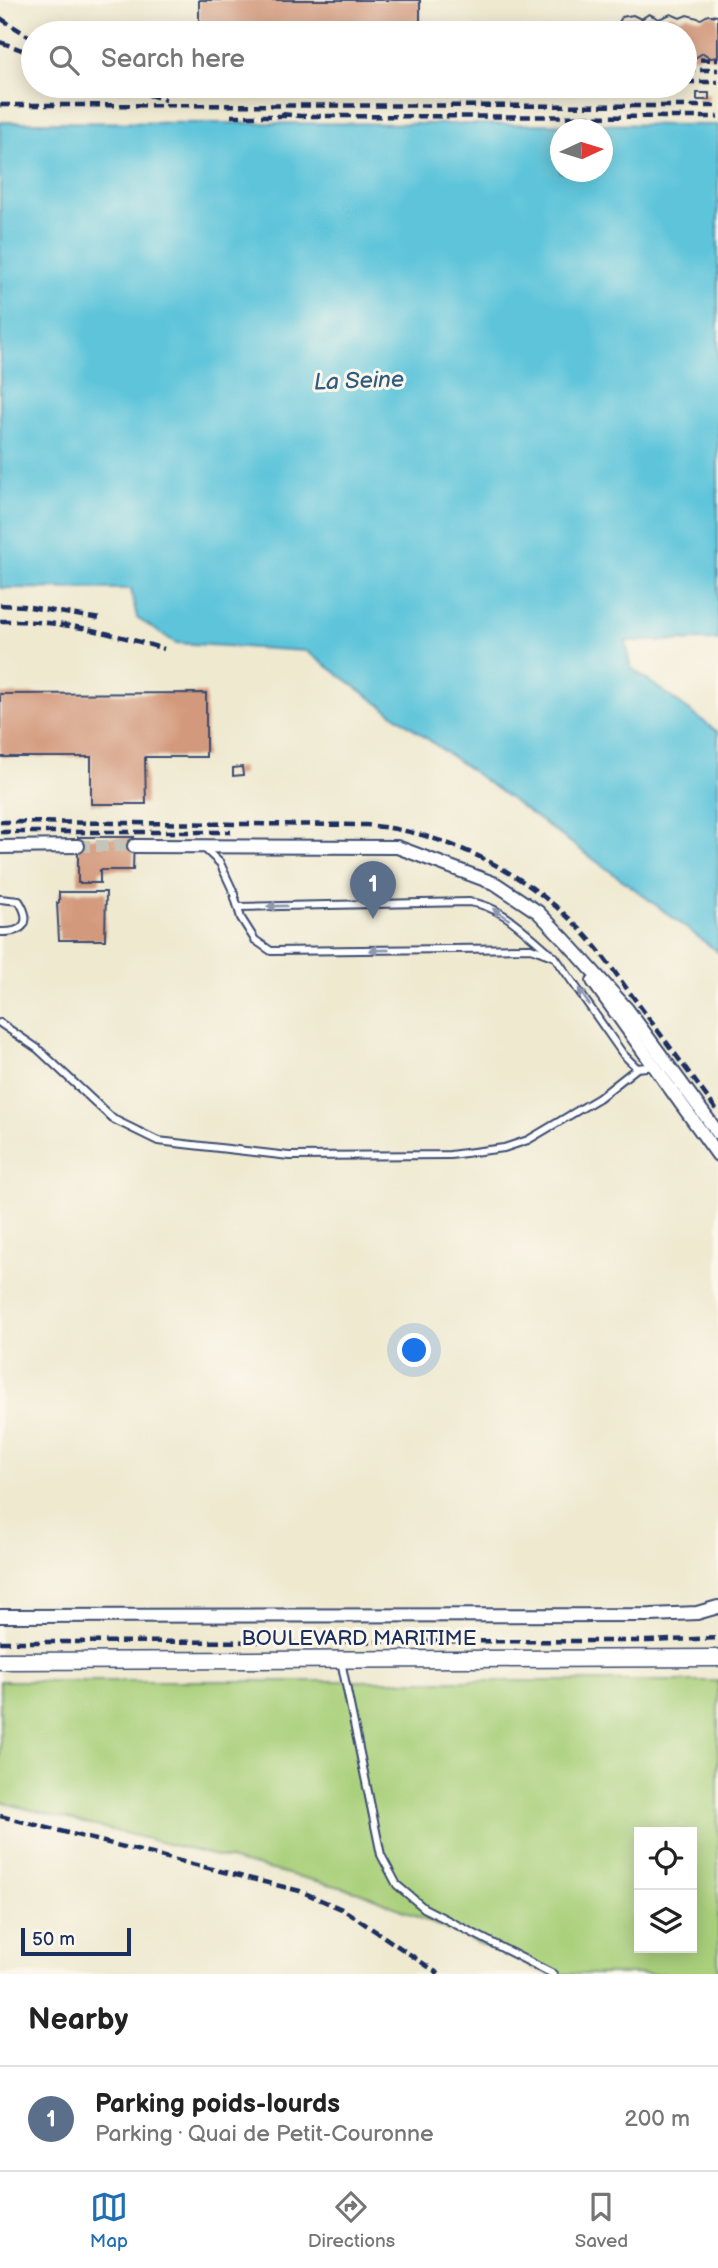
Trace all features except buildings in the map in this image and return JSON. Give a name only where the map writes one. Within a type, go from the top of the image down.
[{"type":"street","points":[[0,847],[78,846]]},
{"type":"street","points":[[134,846],[397,847],[496,884],[538,912],[626,1009],[718,1155]]},
{"type":"street","points":[[659,1064],[718,1133]]},
{"type":"street","points":[[0,1616],[651,1615],[696,1613],[718,1607]]},
{"type":"street","name":"BOULEVARD MARITIME","points":[[0,1661],[718,1658]]},
{"type":"lane","points":[[201,846],[220,863],[241,918],[255,940],[271,951],[531,948],[555,957]]},
{"type":"lane","points":[[0,899],[19,901],[26,916],[23,927],[16,933],[0,932]]},
{"type":"lane","points":[[237,906],[469,902],[485,904],[502,914],[555,957],[623,1054],[637,1068]]},
{"type":"lane","points":[[0,1023],[38,1049],[113,1119],[158,1141],[289,1156],[450,1155],[504,1148],[528,1140],[599,1098],[637,1068],[659,1064]]},
{"type":"lane","points":[[340,1659],[381,1855],[397,1885],[424,1908],[553,1974]]},
{"type":"green space","points":[[0,1681],[718,1681],[718,1974],[549,1974],[360,1892],[0,1802]]},
{"type":"water","name":"La Seine","points":[[0,122],[550,124],[550,182],[613,182],[613,125],[718,125],[718,640],[626,641],[630,667],[718,732],[718,952],[306,651],[176,643],[137,618],[131,589],[0,588]]},
{"type":"tunnel","points":[[78,846],[134,846]]},
{"type":"railway","points":[[0,18],[21,31]]},
{"type":"railway","points":[[0,42],[21,50]]},
{"type":"railway","points":[[697,59],[718,60]]},
{"type":"railway","points":[[697,70],[718,70]]},
{"type":"railway","points":[[697,82],[718,82]]},
{"type":"railway","points":[[159,98],[166,100]]},
{"type":"railway","points":[[0,105],[718,106]]},
{"type":"railway","points":[[281,114],[718,117]]},
{"type":"railway","points":[[231,116],[290,116]]},
{"type":"railway","points":[[0,605],[24,606],[100,619]]},
{"type":"railway","points":[[0,621],[83,628],[164,649]]},
{"type":"railway","points":[[0,822],[366,825],[395,829],[453,845],[506,871],[532,888],[577,926],[606,960],[718,1112]]},
{"type":"railway","points":[[0,832],[231,832]]},
{"type":"railway","points":[[0,1642],[647,1641],[718,1638]]},
{"type":"railway","points":[[0,1816],[300,1891],[344,1910],[439,1974]]},
{"type":"place","name":"Parking poids-lourds","points":[[373,919]]}]
